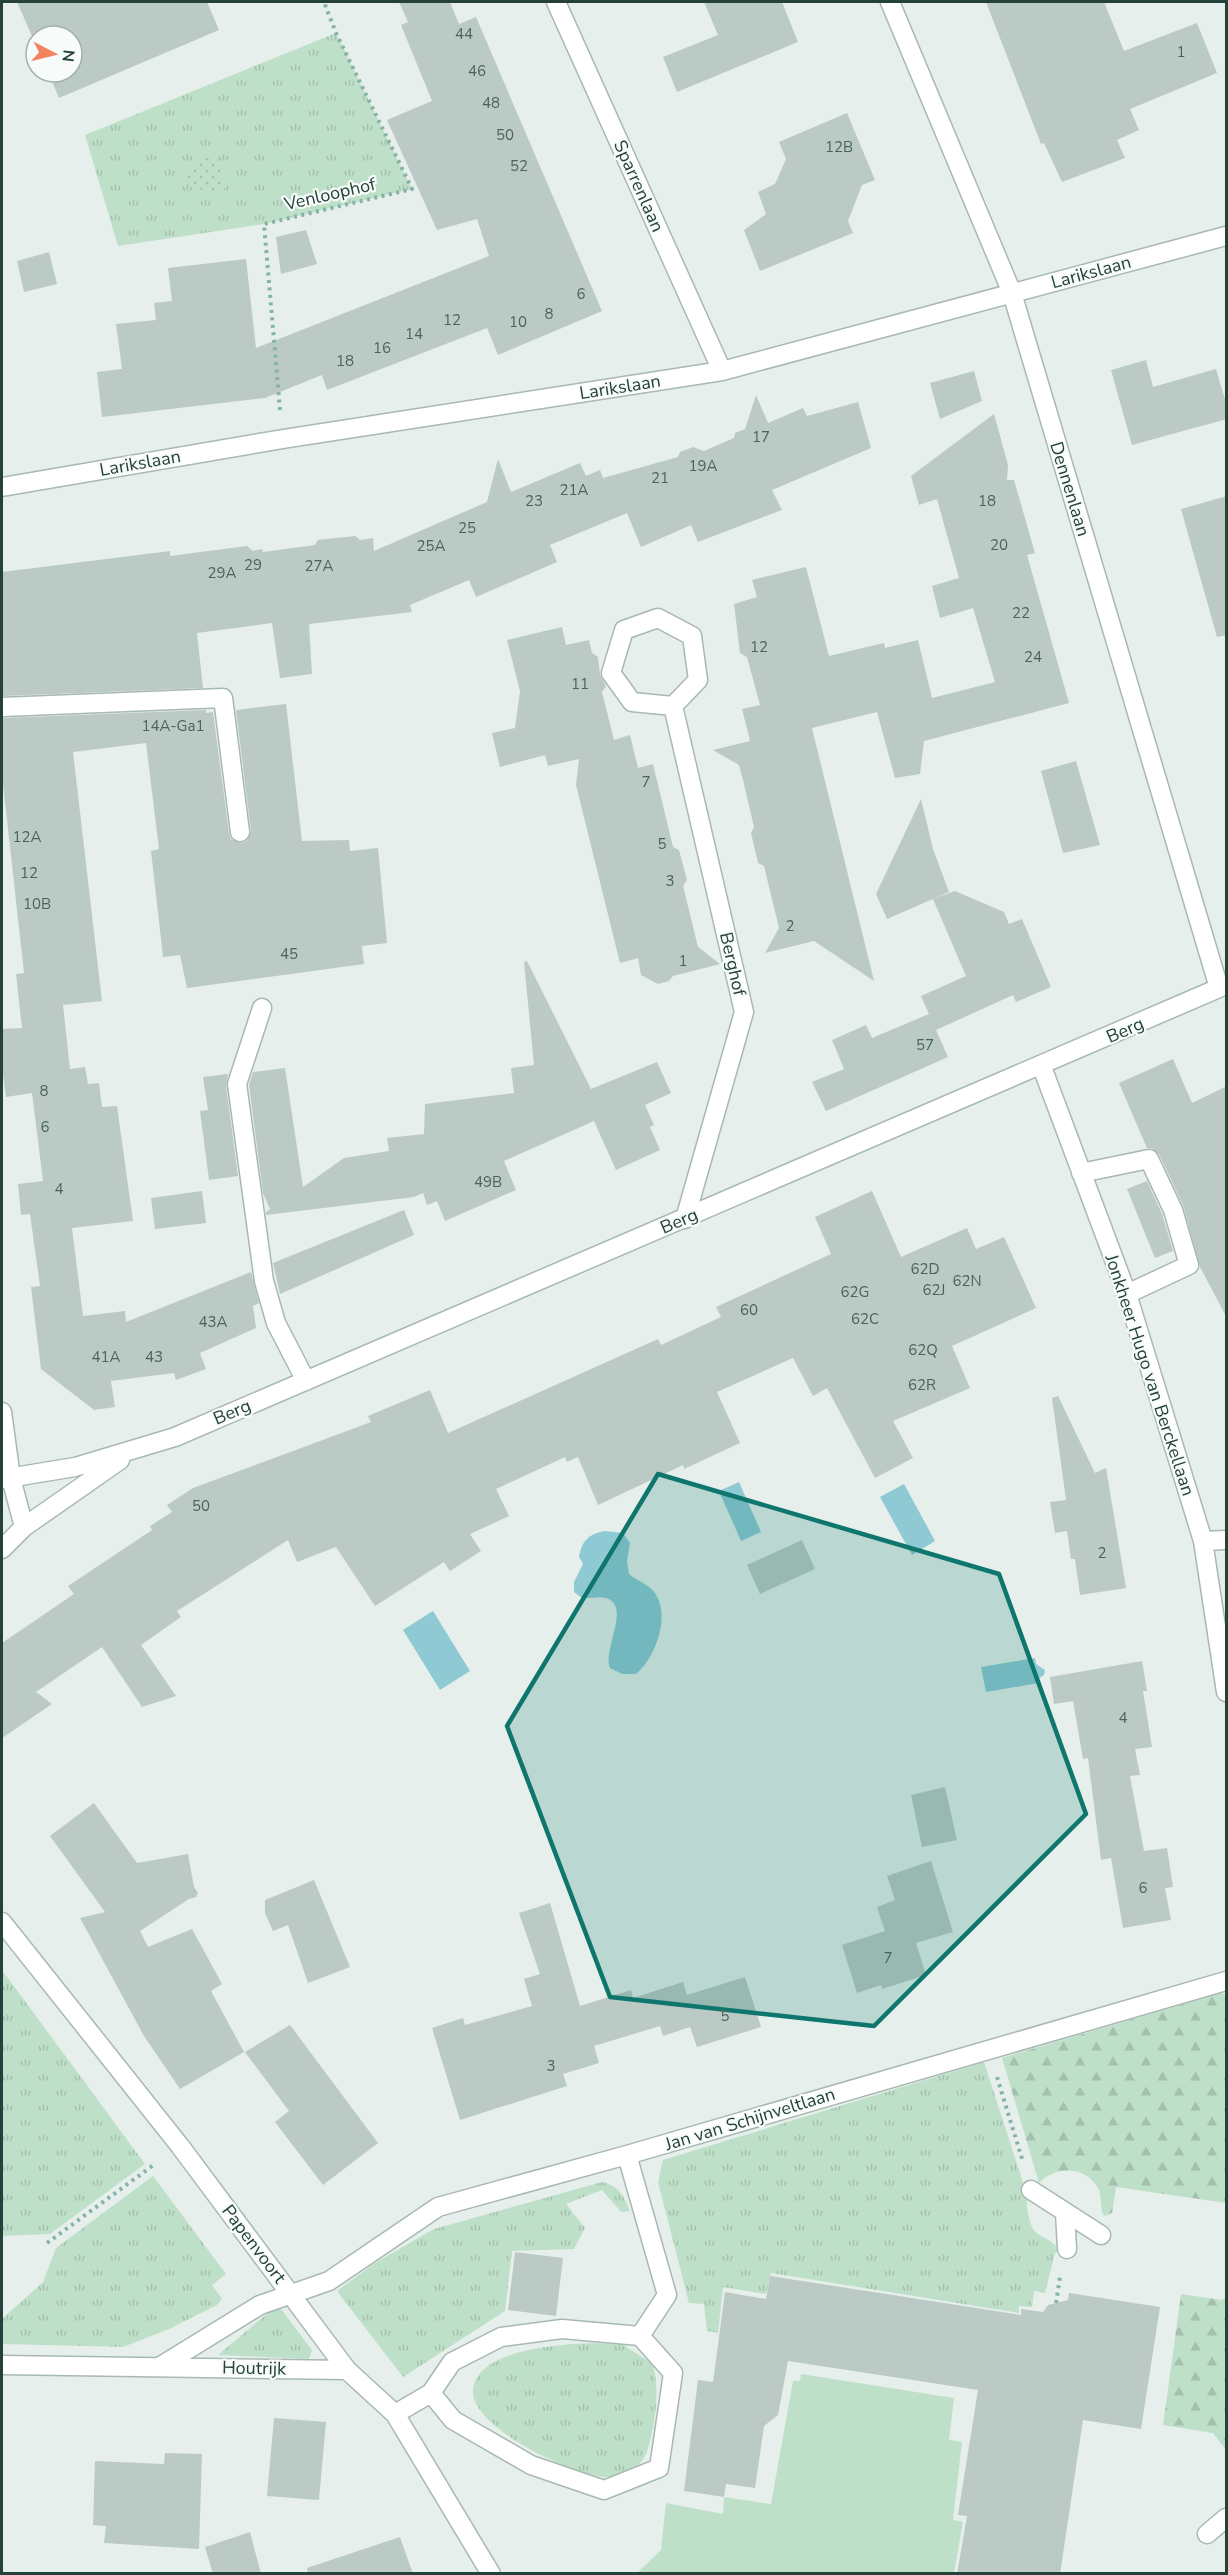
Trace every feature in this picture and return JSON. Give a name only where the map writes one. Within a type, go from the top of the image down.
[{"type":"street","name":"Sparrenlaan","points":[[556,2],[722,371]]},
{"type":"street","name":"Dennenlaan","points":[[891,2],[1012,293],[1223,987]]},
{"type":"street","name":"Larikslaan","points":[[2,487],[283,439],[722,371],[1227,236]]},
{"type":"street","points":[[658,618],[692,636],[698,680],[673,706],[632,702],[611,673],[624,630],[658,618]]},
{"type":"street","points":[[2,707],[223,698],[240,832]]},
{"type":"street","name":"Berghof","points":[[673,706],[744,1012],[685,1219]]},
{"type":"street","name":"Berg","points":[[6,1478],[75,1467],[129,1453],[175,1437],[1042,1067],[1223,987]]},
{"type":"street","points":[[262,1008],[237,1084],[264,1281],[276,1323],[306,1381]]},
{"type":"street","name":"Jonkheer Hugo van Berckellaan","points":[[1042,1067],[1127,1294],[1203,1541],[1227,1692]]},
{"type":"street","points":[[1082,1173],[1149,1159],[1173,1210],[1189,1265],[1127,1294]]},
{"type":"street","points":[[2,1412],[6,1478],[24,1527]]},
{"type":"street","name":"Berg","points":[[2,1549],[24,1527],[129,1453]]},
{"type":"street","points":[[1203,1541],[1227,1540]]},
{"type":"street","name":"Papenvoort","points":[[2,1923],[180,2146],[347,2370],[395,2414],[491,2574]]},
{"type":"street","name":"Jan van Schijnveltlaan","points":[[291,2293],[329,2281],[438,2207],[627,2155],[988,2048],[1227,1981]]},
{"type":"street","points":[[627,2155],[667,2295],[640,2336]]},
{"type":"street","points":[[1031,2190],[1101,2235]]},
{"type":"street","points":[[1065,2212],[1067,2248]]},
{"type":"street","name":"Houtrijk","points":[[160,2366],[260,2305],[291,2293]]},
{"type":"street","points":[[395,2414],[431,2393],[452,2362],[501,2337],[562,2329],[640,2336],[673,2373],[659,2468],[604,2490],[531,2465],[453,2420],[431,2393]]},
{"type":"street","name":"Houtrijk","points":[[2,2365],[347,2370]]},
{"type":"street","points":[[1207,2534],[1227,2518]]},
{"type":"path","name":"Venloophof","points":[[283,439],[264,224],[412,189],[324,2]]},
{"type":"path","points":[[988,2048],[1031,2190]]},
{"type":"path","points":[[47,2243],[180,2146]]},
{"type":"highlighted area","points":[[658,1474],[999,1574],[1086,1814],[874,2026],[610,1997],[507,1726]]},
{"type":"green space","points":[[336,33],[412,189],[264,224],[118,246],[85,135]]},
{"type":"green space","points":[[217,152],[226,195],[191,187],[181,173]]},
{"type":"green space","points":[[2,1970],[145,2164],[50,2234],[2,2236]]},
{"type":"green space","points":[[1221,1993],[1226,1995],[1226,2203],[1116,2187],[1112,2213],[1104,2216],[1098,2188],[1086,2175],[1061,2171],[1053,2173],[1039,2183],[1002,2058]]},
{"type":"green space","points":[[984,2062],[1028,2198],[1030,2222],[1037,2233],[1059,2250],[1055,2253],[1045,2293],[1034,2291],[1032,2307],[1019,2306],[1019,2313],[771,2273],[766,2294],[723,2287],[718,2333],[707,2331],[704,2304],[689,2303],[658,2182],[663,2160]]},
{"type":"green space","points":[[153,2176],[226,2274],[212,2285],[222,2299],[217,2305],[169,2329],[123,2347],[2,2344],[2,2319],[43,2282],[56,2248]]},
{"type":"green space","points":[[602,2182],[613,2186],[620,2192],[630,2211],[621,2212],[602,2190],[566,2204],[585,2228],[574,2249],[512,2251],[505,2311],[403,2377],[337,2291],[375,2263],[434,2229]]},
{"type":"green space","points":[[1181,2294],[1221,2300],[1226,2297],[1226,2450],[1213,2433],[1163,2425]]},
{"type":"green space","points":[[274,2308],[281,2309],[312,2350],[309,2359],[218,2355]]},
{"type":"green space","points":[[596,2343],[623,2345],[653,2364],[656,2380],[654,2420],[646,2454],[635,2467],[613,2477],[594,2475],[574,2469],[528,2448],[489,2420],[477,2405],[473,2391],[478,2377],[489,2366],[505,2357],[544,2347]]},
{"type":"green space","points":[[801,2374],[954,2398],[949,2440],[962,2442],[953,2520],[963,2522],[954,2573],[637,2573],[661,2550],[666,2503],[723,2514],[724,2497],[771,2504],[793,2381],[800,2381]]},
{"type":"water","points":[[739,1482],[761,1532],[741,1541],[719,1491]]},
{"type":"water","points":[[904,1484],[935,1541],[912,1555],[880,1497]]},
{"type":"water","points":[[605,1531],[623,1533],[630,1543],[627,1561],[629,1574],[652,1590],[660,1603],[661,1625],[655,1648],[636,1674],[622,1674],[610,1668],[610,1650],[617,1619],[613,1603],[603,1597],[582,1598],[574,1592],[574,1582],[583,1564],[579,1557],[582,1547],[590,1536]]},
{"type":"water","points":[[433,1611],[470,1671],[440,1690],[403,1630]]},
{"type":"water","points":[[1035,1658],[1036,1664],[1045,1670],[1044,1675],[1038,1679],[1039,1683],[986,1692],[981,1667]]},
{"type":"building","points":[[17,2],[207,2],[219,30],[59,98],[53,84],[84,84],[84,24],[27,24]]},
{"type":"building","points":[[399,2],[450,2],[459,24],[476,17],[602,311],[498,355],[487,328],[327,390],[322,375],[265,398],[102,417],[97,372],[122,369],[116,324],[156,320],[154,303],[172,301],[168,268],[246,259],[256,348],[489,256],[477,219],[437,230],[387,120],[432,101],[401,25],[408,22]]},
{"type":"building","points":[[704,2],[782,2],[798,42],[677,92],[663,57],[718,35]]},
{"type":"building","points":[[986,2],[1104,2],[1124,51],[1197,23],[1217,73],[1130,109],[1139,130],[1117,140],[1125,158],[1062,182],[1044,143],[1041,144]]},
{"type":"building","points":[[847,113],[875,180],[862,185],[848,221],[853,233],[760,271],[744,230],[766,214],[758,192],[775,184],[786,159],[779,142]]},
{"type":"building","points":[[306,230],[317,264],[281,274],[276,237]]},
{"type":"building","points":[[49,252],[57,284],[24,292],[17,261]]},
{"type":"building","points":[[1146,360],[1153,387],[1216,369],[1227,406],[1227,419],[1132,445],[1111,370]]},
{"type":"building","points":[[974,371],[982,401],[940,419],[930,383]]},
{"type":"building","points":[[756,395],[768,423],[803,408],[807,416],[858,402],[871,448],[772,490],[782,510],[698,542],[691,525],[641,547],[627,513],[550,545],[557,562],[476,597],[469,580],[410,605],[412,612],[309,624],[312,674],[280,678],[272,623],[197,633],[203,688],[2,696],[2,572],[170,551],[170,556],[247,546],[253,551],[262,549],[263,552],[315,545],[318,540],[355,536],[360,540],[373,538],[374,551],[487,502],[498,459],[511,492],[580,463],[586,476],[600,470],[603,478],[678,457],[680,452],[693,447],[704,451],[734,438],[735,433],[745,429]]},
{"type":"building","points":[[994,414],[1008,465],[1007,480],[1014,480],[1035,553],[1027,555],[1069,703],[924,741],[920,774],[895,778],[877,712],[812,728],[874,981],[814,941],[765,953],[779,928],[764,866],[758,863],[751,833],[754,827],[743,780],[739,765],[713,750],[750,741],[742,709],[760,705],[747,657],[740,653],[734,604],[757,597],[752,580],[806,567],[829,656],[884,643],[885,648],[918,640],[932,698],[995,682],[973,608],[940,618],[932,586],[959,578],[937,499],[919,505],[911,476]]},
{"type":"building","points":[[1227,496],[1227,635],[1217,637],[1181,509]]},
{"type":"building","points":[[562,627],[566,645],[589,640],[592,653],[598,657],[600,675],[606,686],[602,692],[614,740],[630,735],[638,768],[653,764],[673,847],[679,850],[687,880],[683,886],[698,947],[720,964],[673,976],[669,981],[658,984],[641,975],[638,958],[620,963],[576,785],[579,759],[548,766],[545,755],[500,767],[492,733],[515,728],[520,691],[507,640]]},
{"type":"building","points":[[286,704],[302,841],[349,840],[350,851],[378,848],[387,943],[362,946],[364,964],[187,988],[180,955],[163,957],[151,851],[159,849],[146,743],[73,752],[102,1001],[63,1005],[70,1069],[85,1067],[88,1084],[99,1083],[102,1107],[117,1106],[133,1221],[72,1228],[83,1316],[125,1311],[126,1322],[251,1272],[259,1303],[253,1306],[256,1328],[200,1353],[206,1369],[176,1380],[174,1373],[111,1381],[115,1407],[94,1410],[41,1369],[31,1287],[40,1286],[30,1214],[21,1215],[18,1184],[43,1181],[32,1093],[6,1097],[2,1066],[2,1029],[22,1028],[16,974],[24,973],[2,775],[2,718],[206,710],[206,713],[213,712],[229,833],[231,839],[241,843],[247,841],[251,831],[236,710]]},
{"type":"building","points":[[1076,761],[1100,845],[1063,853],[1041,771]]},
{"type":"building","points":[[921,799],[933,849],[949,892],[887,919],[876,894]]},
{"type":"building","points":[[955,891],[1004,912],[1009,924],[1022,919],[1051,987],[1016,1002],[1013,995],[936,1030],[948,1057],[826,1111],[812,1082],[844,1069],[832,1040],[866,1025],[872,1038],[929,1014],[921,996],[966,976],[933,899]]},
{"type":"building","points":[[527,961],[591,1089],[657,1062],[671,1093],[645,1105],[654,1125],[650,1127],[660,1150],[616,1170],[594,1121],[504,1161],[516,1190],[445,1221],[437,1201],[427,1205],[423,1193],[414,1197],[266,1215],[270,1209],[263,1193],[249,1085],[253,1072],[285,1068],[303,1187],[344,1158],[389,1151],[387,1138],[424,1134],[425,1104],[514,1093],[511,1068],[534,1065],[524,962]]},
{"type":"building","points":[[1173,1059],[1192,1103],[1227,1086],[1227,1318],[1200,1267],[1183,1205],[1159,1154],[1152,1148],[1147,1148],[1119,1083]]},
{"type":"building","points":[[228,1074],[226,1086],[238,1176],[209,1180],[200,1111],[208,1110],[203,1077]]},
{"type":"building","points":[[1147,1181],[1162,1214],[1173,1251],[1155,1258],[1127,1189]]},
{"type":"building","points":[[202,1191],[206,1223],[155,1229],[151,1198]]},
{"type":"building","points":[[872,1191],[901,1257],[967,1228],[976,1249],[1004,1237],[1036,1308],[952,1346],[970,1388],[893,1421],[913,1458],[875,1478],[827,1388],[813,1396],[793,1358],[717,1392],[740,1443],[684,1469],[683,1465],[598,1505],[578,1457],[567,1462],[565,1457],[496,1489],[509,1516],[470,1534],[481,1551],[450,1571],[444,1562],[375,1606],[336,1547],[297,1562],[288,1540],[177,1611],[181,1617],[141,1645],[176,1696],[142,1707],[102,1647],[36,1692],[52,1704],[2,1738],[2,1643],[74,1594],[68,1586],[152,1530],[150,1526],[172,1512],[167,1505],[193,1488],[371,1422],[368,1416],[430,1390],[448,1433],[658,1339],[661,1345],[721,1317],[716,1307],[831,1254],[815,1217]]},
{"type":"building","points":[[404,1210],[414,1235],[280,1294],[273,1263]]},
{"type":"building","points":[[1058,1396],[1095,1473],[1106,1468],[1126,1588],[1080,1595],[1075,1559],[1071,1559],[1067,1531],[1055,1533],[1050,1502],[1066,1500],[1052,1398]]},
{"type":"building","points":[[802,1540],[815,1569],[760,1594],[747,1565]]},
{"type":"building","points":[[1142,1661],[1147,1691],[1143,1691],[1152,1747],[1135,1749],[1140,1775],[1130,1776],[1144,1851],[1167,1848],[1173,1887],[1165,1888],[1171,1920],[1123,1928],[1111,1858],[1101,1860],[1088,1758],[1083,1759],[1073,1701],[1054,1704],[1050,1677]]},
{"type":"building","points":[[945,1787],[957,1840],[922,1847],[911,1795]]},
{"type":"building","points":[[94,1803],[137,1863],[188,1854],[194,1887],[198,1893],[196,1897],[189,1899],[140,1931],[148,1947],[192,1929],[222,1984],[211,1991],[244,2052],[180,2089],[144,2036],[80,1918],[105,1912],[50,1836]]},
{"type":"building","points":[[931,1861],[953,1932],[916,1943],[926,1975],[882,1989],[881,1985],[857,1993],[842,1945],[885,1931],[877,1907],[895,1900],[887,1876]]},
{"type":"building","points":[[314,1880],[350,1967],[308,1983],[288,1925],[273,1931],[265,1913],[265,1900]]},
{"type":"building","points":[[550,1903],[580,2006],[631,1990],[633,1998],[683,1982],[687,1995],[745,1977],[761,2027],[697,2047],[690,2027],[663,2036],[660,2026],[594,2046],[599,2063],[563,2074],[567,2086],[460,2120],[432,2028],[463,2018],[465,2025],[532,2006],[524,1979],[540,1974],[519,1913]]},
{"type":"building","points":[[290,2025],[378,2143],[323,2185],[275,2122],[289,2111],[245,2052]]},
{"type":"building","points":[[515,2252],[563,2258],[556,2316],[508,2310]]},
{"type":"building","points":[[770,2276],[1021,2315],[1021,2309],[1043,2312],[1048,2305],[1068,2300],[1069,2293],[1160,2307],[1141,2429],[1083,2420],[1060,2574],[957,2574],[967,2516],[958,2515],[978,2390],[788,2361],[778,2415],[764,2426],[755,2488],[726,2484],[724,2497],[684,2491],[698,2380],[713,2382],[725,2292],[766,2299]]},
{"type":"building","points":[[274,2418],[326,2422],[319,2500],[267,2496]]},
{"type":"building","points":[[165,2453],[202,2454],[199,2549],[104,2543],[106,2526],[93,2525],[95,2461],[164,2464]]},
{"type":"building","points":[[250,2532],[261,2574],[213,2574],[205,2547]]},
{"type":"building","points":[[400,2537],[413,2574],[308,2574],[307,2568]]}]
